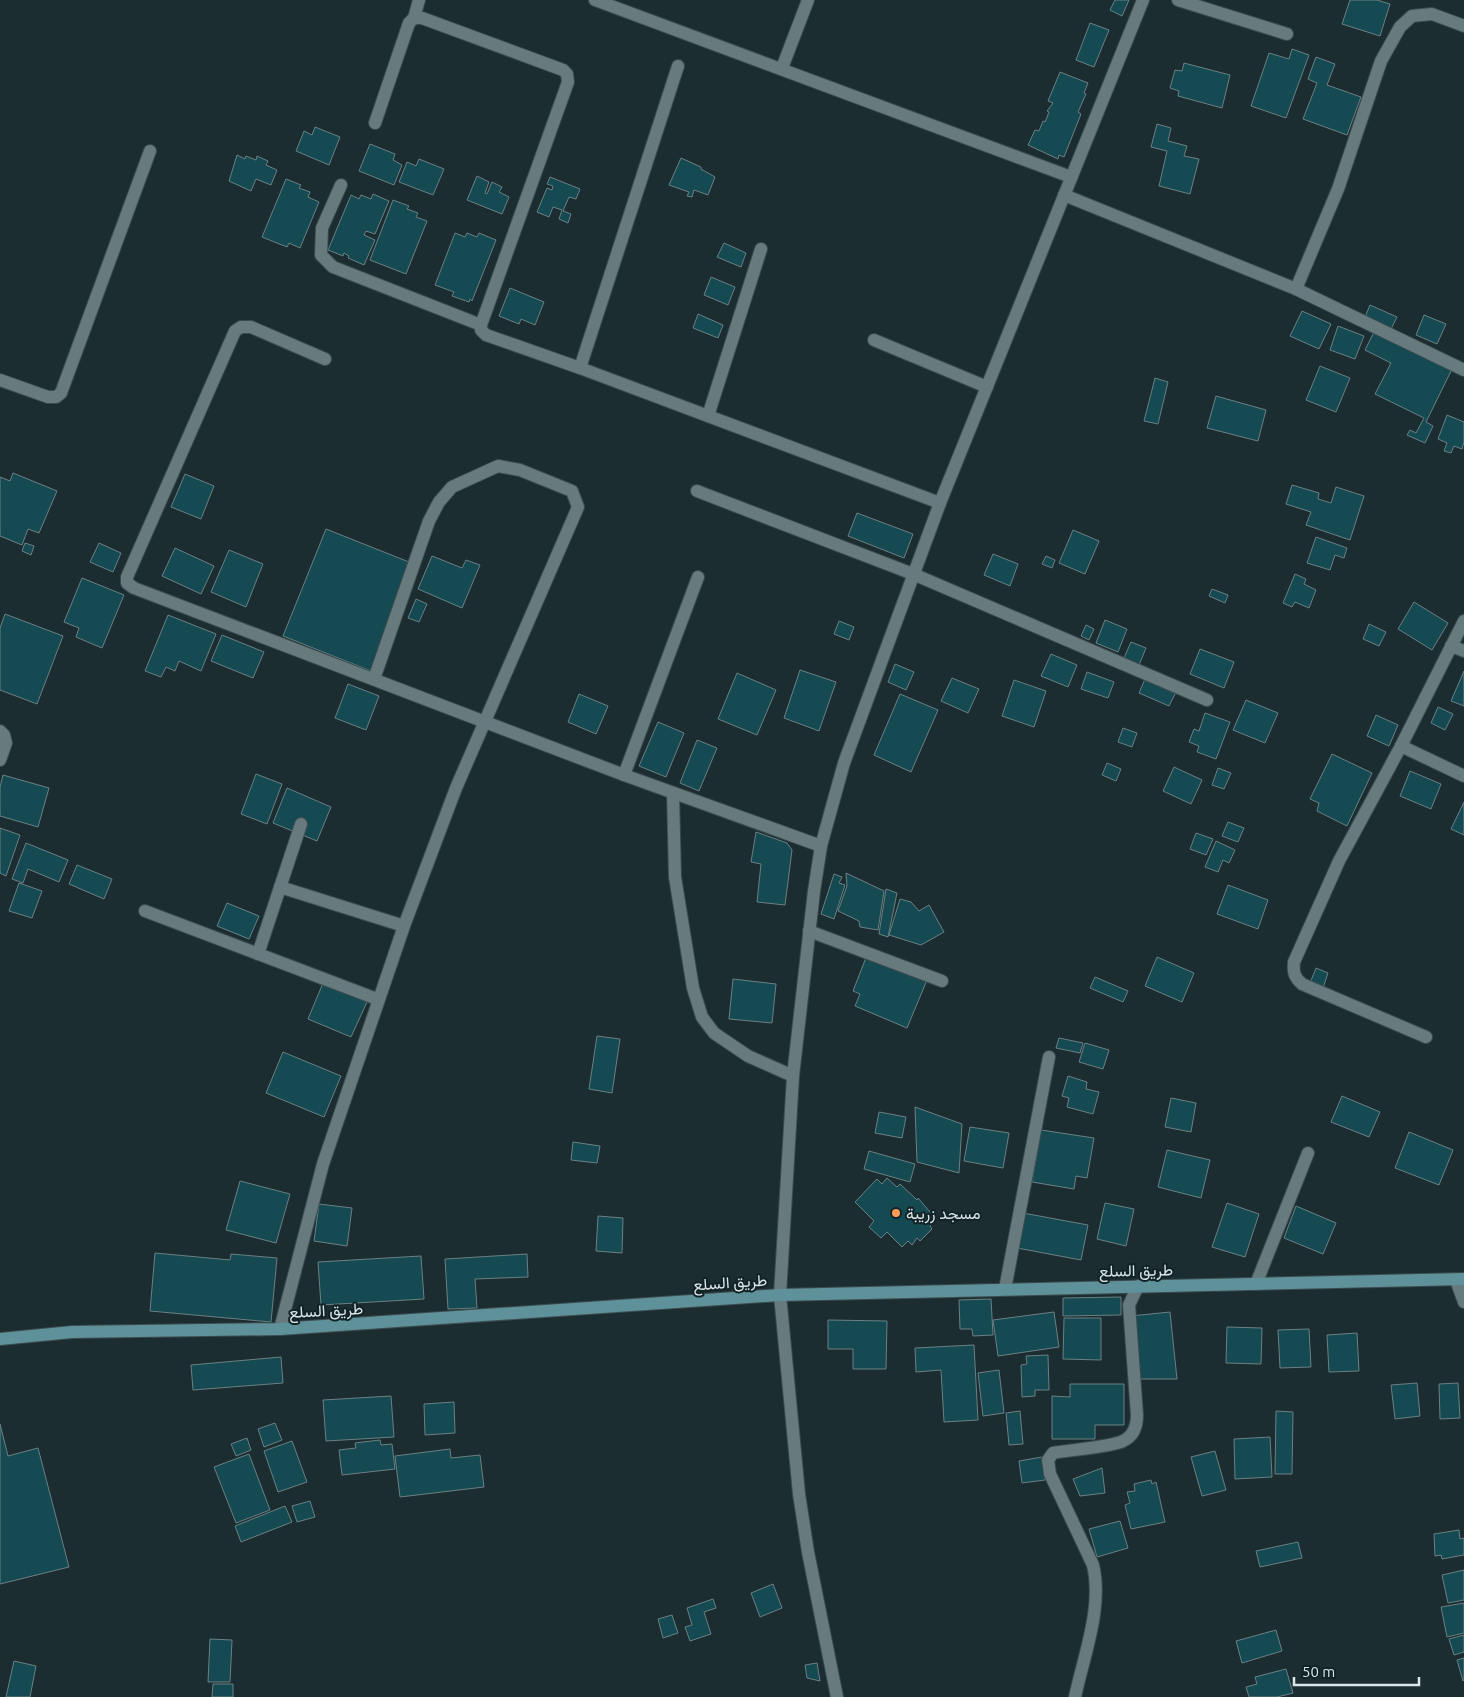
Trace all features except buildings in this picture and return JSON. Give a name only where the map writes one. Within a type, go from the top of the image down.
[{"type":"street","points":[[374,123],[419,0]]},
{"type":"street","points":[[595,0],[1071,177]]},
{"type":"street","points":[[782,68],[808,0]]},
{"type":"street","points":[[837,1697],[808,1552],[799,1494],[780,1295],[792,1076],[809,931],[822,846],[844,763],[913,574],[1143,0]]},
{"type":"street","points":[[1178,0],[1287,34]]},
{"type":"street","points":[[1296,289],[1338,189],[1381,61],[1400,27],[1412,16],[1432,14],[1464,26]]},
{"type":"street","points":[[414,18],[422,18],[563,70],[567,74],[568,82],[480,325],[481,330],[486,334],[940,503]]},
{"type":"street","points":[[580,368],[678,66]]},
{"type":"street","points":[[0,380],[48,397],[56,397],[61,393],[150,151]]},
{"type":"street","points":[[341,185],[322,228],[321,255],[333,267],[480,325]]},
{"type":"street","points":[[1064,195],[1296,289],[1464,370]]},
{"type":"street","points":[[708,416],[761,250]]},
{"type":"street","points":[[325,358],[250,327],[242,327],[235,331],[127,582],[134,588],[624,775],[822,846]]},
{"type":"street","points":[[874,340],[987,387]]},
{"type":"street","points":[[280,1329],[323,1164],[377,999],[456,788],[578,507],[572,491],[520,470],[498,466],[452,487],[439,502],[429,521],[374,679]]},
{"type":"street","points":[[697,490],[913,574],[1207,700]]},
{"type":"street","points":[[624,775],[698,576]]},
{"type":"street","points":[[1426,1036],[1302,984],[1293,972],[1297,951],[1339,861],[1401,746],[1464,621]]},
{"type":"street","points":[[1451,646],[1464,651]]},
{"type":"street","points":[[0,731],[4,735],[6,743],[0,760]]},
{"type":"street","points":[[1401,746],[1464,776]]},
{"type":"street","points":[[673,793],[675,877],[693,988],[702,1017],[714,1033],[748,1056],[792,1076]]},
{"type":"street","points":[[258,954],[301,824]]},
{"type":"street","points":[[280,887],[404,926]]},
{"type":"street","points":[[145,911],[377,999]]},
{"type":"street","points":[[809,931],[942,981]]},
{"type":"street","points":[[1005,1290],[1049,1057]]},
{"type":"street","points":[[1256,1284],[1308,1153]]},
{"type":"street","points":[[1460,1280],[1464,1302]]},
{"type":"street","name":"طريق السلع","points":[[0,1340],[72,1332],[280,1329],[780,1295],[1460,1280]]},
{"type":"street","points":[[1076,1697],[1092,1618],[1097,1580],[1093,1564],[1050,1474],[1048,1460],[1053,1453],[1122,1442],[1133,1433],[1137,1424],[1137,1415],[1129,1306],[1138,1286]]},
{"type":"place","name":"مسجد زريبة","points":[[896,1213]]}]
